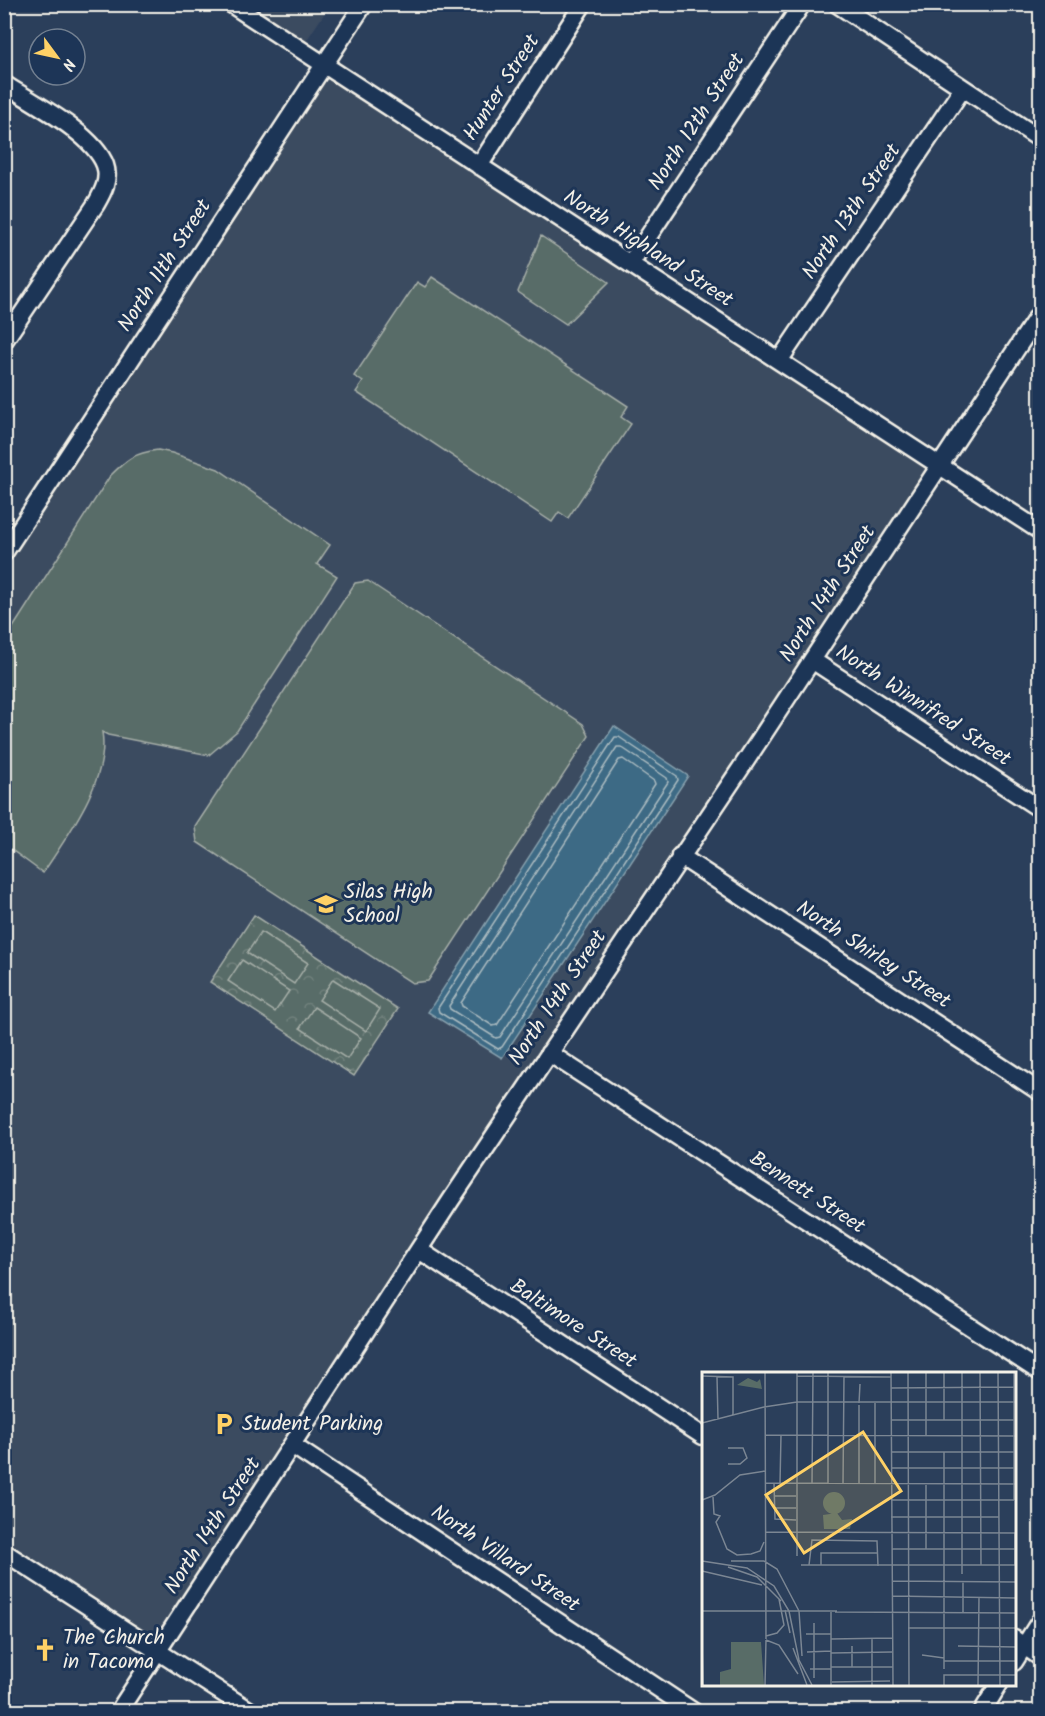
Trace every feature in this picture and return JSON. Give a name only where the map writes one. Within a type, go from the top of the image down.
[{"type":"street","name":"North Highland Street","points":[[231,4],[1041,531]]},
{"type":"street","name":"North 11th Street","points":[[4,553],[364,4]]},
{"type":"street","name":"Hunter Street","points":[[479,166],[583,4]]},
{"type":"street","name":"North 12th Street","points":[[630,264],[802,4]]},
{"type":"street","points":[[837,4],[1041,139]]},
{"type":"street","points":[[4,84],[89,141],[100,154],[106,167],[104,191],[4,341]]},
{"type":"street","name":"North 13th Street","points":[[779,361],[963,88]]},
{"type":"street","name":"North 14th Street","points":[[118,1712],[549,1053],[1041,314]]},
{"type":"street","name":"North Winnifred Street","points":[[812,660],[1041,809]]},
{"type":"street","name":"North Shirley Street","points":[[680,856],[1041,1092]]},
{"type":"street","name":"Bennett Street","points":[[549,1053],[1041,1372]]},
{"type":"street","name":"Baltimore Street","points":[[419,1250],[702,1435]]},
{"type":"street","name":"North Villard Street","points":[[292,1445],[694,1712]]},
{"type":"street","points":[[4,1552],[252,1712]]},
{"type":"street","points":[[1015,1658],[1019,1643],[1041,1621]]},
{"type":"street","points":[[1019,1643],[1041,1657]]},
{"type":"street","points":[[982,1712],[998,1686]]},
{"type":"shaded area","points":[[250,5],[330,5],[306,41]]},
{"type":"shaded area","name":"Silas High School","points":[[323,65],[940,466],[158,1651],[5,1552],[4,553]]},
{"type":"green space","points":[[541,236],[609,282],[566,324],[518,292]]},
{"type":"green space","points":[[432,277],[628,406],[621,417],[631,424],[568,518],[559,512],[552,522],[356,392],[363,382],[354,376],[417,282],[425,287]]},
{"type":"green space","points":[[158,450],[218,469],[330,545],[317,564],[337,576],[237,731],[209,755],[102,732],[103,750],[100,769],[93,787],[75,824],[43,873],[5,845],[5,640],[110,476],[131,458]]},
{"type":"green space","points":[[368,581],[583,724],[589,736],[428,981],[412,983],[197,842],[195,827],[355,583]]},
{"type":"green space","points":[[254,915],[398,1009],[354,1076],[210,982]]},
{"type":"green space","points":[[261,932],[308,963],[294,984],[247,953]]},
{"type":"green space","points":[[242,960],[289,991],[275,1012],[228,981]]},
{"type":"green space","points":[[333,979],[380,1009],[366,1031],[319,1000]]},
{"type":"green space","points":[[314,1007],[361,1038],[347,1059],[300,1028]]},
{"type":"water","points":[[614,726],[688,776],[502,1058],[428,1012]]},
{"type":"place","name":"Silas High School","points":[[326,904]]},
{"type":"place","name":"Student Parking","points":[[224,1424]]},
{"type":"place","name":"The Church in Tacoma","points":[[45,1650]]}]
